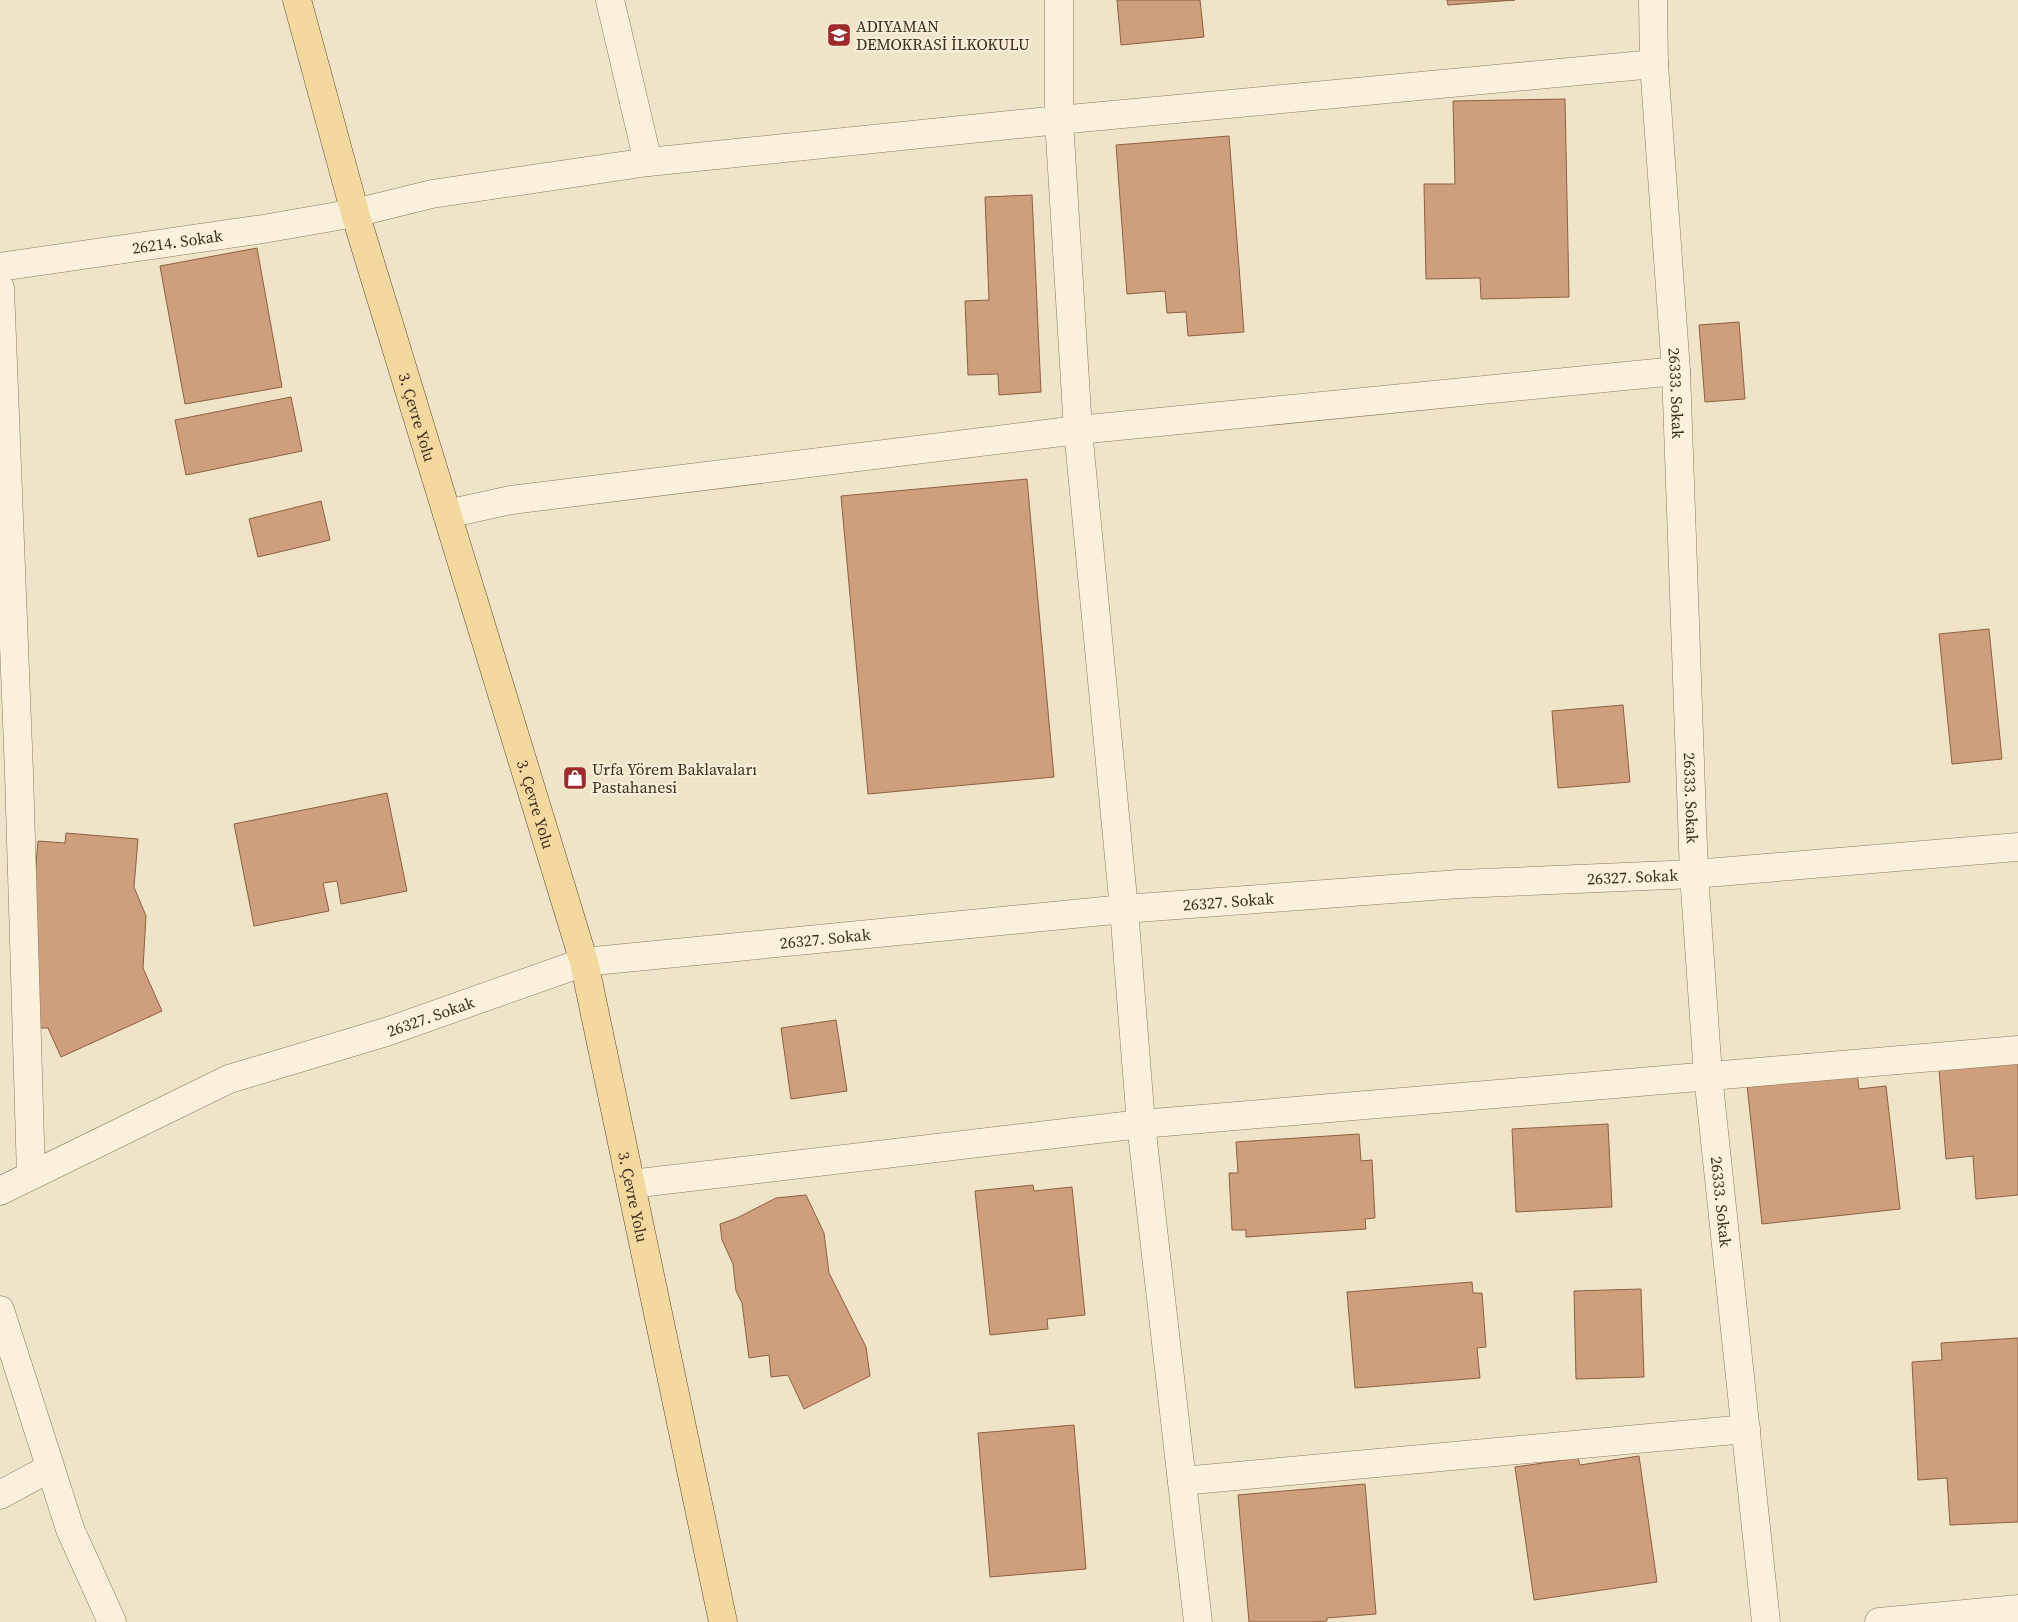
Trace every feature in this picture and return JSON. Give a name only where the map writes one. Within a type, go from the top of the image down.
[{"type":"main road","name":"3. Çevre Yolu","points":[[297,0],[354,213],[584,962],[723,1622]]},
{"type":"street","points":[[610,0],[648,162]]},
{"type":"street","points":[[1059,0],[1059,120],[1078,430],[1124,908],[1141,1124],[1198,1622]]},
{"type":"street","name":"26333. Sokak","points":[[1653,0],[1654,64],[1676,371],[1694,874],[1708,1075],[1766,1622]]},
{"type":"street","name":"26214. Sokak","points":[[0,267],[253,230],[354,213],[432,194],[648,162],[1059,120],[1654,64]]},
{"type":"street","points":[[0,288],[19,774],[31,1175]]},
{"type":"street","points":[[447,514],[511,500],[1078,430],[1676,371]]},
{"type":"street","name":"26327. Sokak","points":[[0,1190],[229,1079],[386,1032],[584,962],[1124,908],[1459,884],[1694,874],[2018,847]]},
{"type":"street","points":[[631,1184],[1141,1124],[2018,1050]]},
{"type":"street","points":[[0,1310],[70,1529],[112,1622]]},
{"type":"street","points":[[1182,1481],[1746,1429]]},
{"type":"street","points":[[0,1495],[50,1468]]},
{"type":"street","points":[[1879,1622],[2018,1609]]},
{"type":"building","points":[[1117,0],[1200,0],[1204,37],[1121,45]]},
{"type":"building","points":[[1447,0],[1515,0],[1448,5]]},
{"type":"building","points":[[1565,99],[1569,297],[1481,299],[1480,278],[1426,279],[1424,184],[1455,184],[1453,101]]},
{"type":"building","points":[[1229,136],[1244,332],[1188,336],[1186,312],[1167,313],[1165,291],[1127,294],[1116,145]]},
{"type":"building","points":[[1032,195],[1041,392],[999,395],[998,374],[968,375],[965,301],[989,300],[985,197]]},
{"type":"building","points":[[257,248],[282,387],[185,404],[160,266]]},
{"type":"building","points":[[1739,322],[1745,399],[1705,402],[1699,325]]},
{"type":"building","points":[[291,397],[302,451],[186,475],[175,420]]},
{"type":"building","points":[[1027,479],[1054,777],[868,794],[841,496]]},
{"type":"building","points":[[321,501],[330,540],[258,557],[249,519]]},
{"type":"building","points":[[1989,629],[2002,759],[1952,764],[1939,634]]},
{"type":"building","points":[[1623,705],[1630,782],[1558,788],[1552,711]]},
{"type":"building","points":[[387,793],[407,891],[341,904],[337,881],[323,883],[329,911],[254,926],[234,824]]},
{"type":"building","points":[[66,833],[138,839],[134,887],[146,916],[143,968],[162,1011],[61,1057],[48,1028],[39,1028],[28,961],[38,841],[65,843]]},
{"type":"building","points":[[836,1020],[847,1091],[791,1099],[781,1028]]},
{"type":"building","points":[[2018,1062],[2018,1195],[1976,1199],[1973,1156],[1946,1159],[1939,1069]]},
{"type":"building","points":[[1857,1073],[1859,1089],[1886,1086],[1900,1209],[1762,1224],[1747,1085]]},
{"type":"building","points":[[1608,1124],[1612,1207],[1516,1212],[1512,1129]]},
{"type":"building","points":[[1359,1134],[1361,1161],[1372,1160],[1375,1218],[1365,1219],[1366,1229],[1246,1237],[1246,1230],[1232,1230],[1229,1173],[1238,1173],[1236,1142]]},
{"type":"building","points":[[1033,1185],[1034,1191],[1072,1187],[1085,1315],[1047,1319],[1048,1329],[990,1335],[975,1191]]},
{"type":"building","points":[[806,1195],[824,1233],[829,1273],[866,1347],[870,1376],[804,1409],[788,1375],[771,1377],[769,1355],[749,1358],[742,1303],[736,1291],[733,1264],[722,1240],[720,1224],[737,1218],[776,1198]]},
{"type":"building","points":[[1472,1282],[1473,1293],[1482,1293],[1486,1347],[1477,1348],[1480,1378],[1355,1388],[1347,1292]]},
{"type":"building","points":[[1641,1289],[1644,1377],[1576,1379],[1574,1291]]},
{"type":"building","points":[[2018,1338],[2018,1522],[1950,1525],[1947,1478],[1918,1480],[1912,1362],[1942,1360],[1941,1343]]},
{"type":"building","points":[[1074,1425],[1086,1569],[990,1577],[978,1433]]},
{"type":"building","points":[[1639,1456],[1657,1582],[1534,1600],[1515,1467],[1578,1458],[1580,1465]]},
{"type":"building","points":[[1365,1484],[1376,1614],[1327,1618],[1327,1621],[1249,1622],[1238,1495]]},
{"type":"place","name":"ADIYAMAN DEMOKRASİ İLKOKULU","points":[[839,35]]},
{"type":"place","name":"Urfa Yörem Baklavaları Pastahanesi","points":[[575,778]]}]
